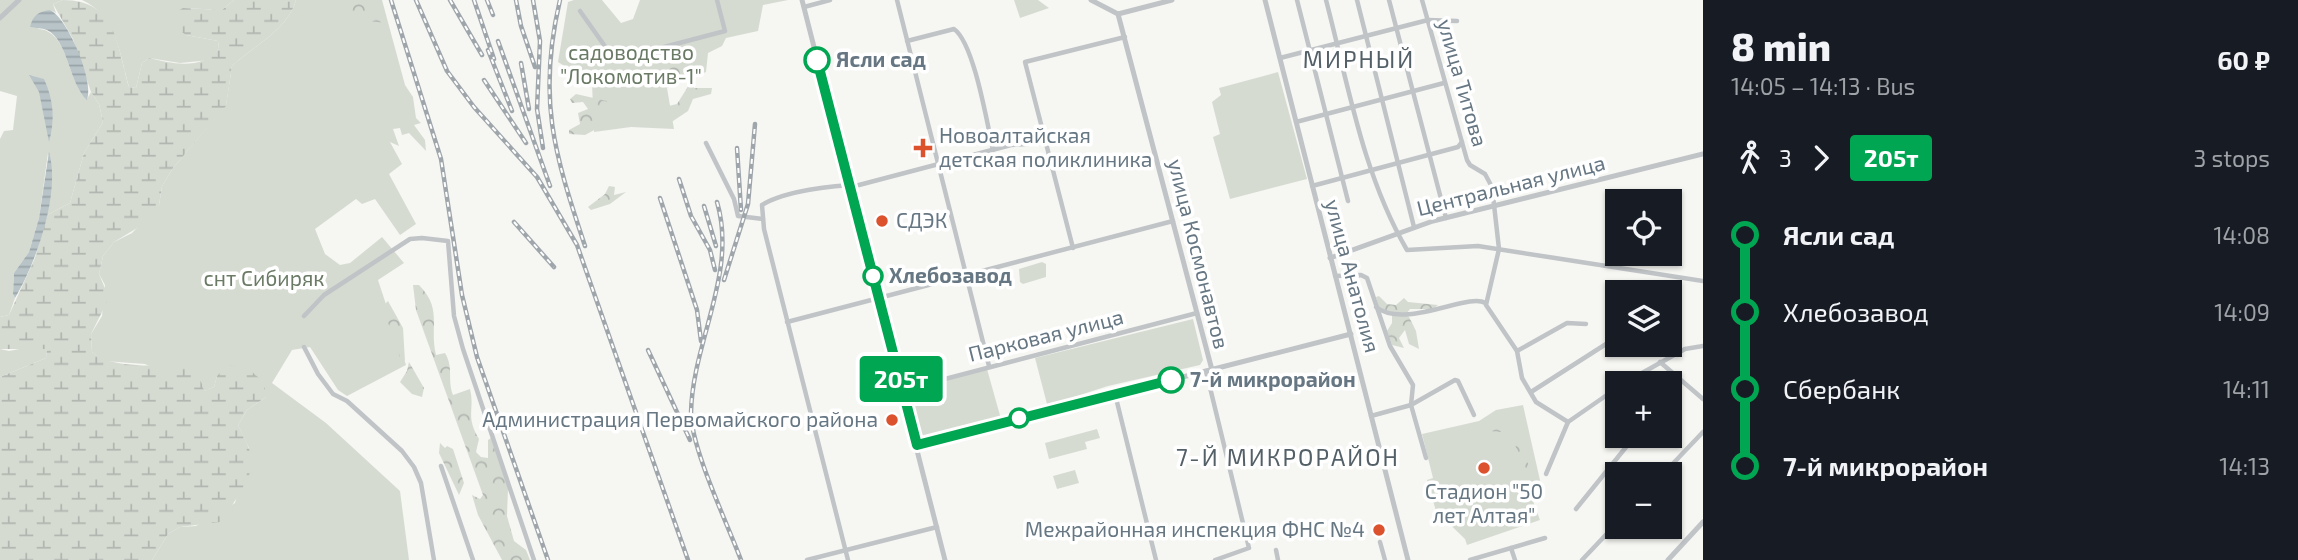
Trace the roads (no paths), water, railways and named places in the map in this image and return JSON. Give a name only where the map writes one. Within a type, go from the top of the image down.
[{"type":"street","points":[[0,18],[19,0]]},
{"type":"street","points":[[580,11],[609,52],[626,57],[725,32],[718,0]]},
{"type":"street","points":[[802,0],[945,560]]},
{"type":"street","points":[[804,8],[830,0]]},
{"type":"street","points":[[897,0],[989,366]]},
{"type":"street","points":[[1091,0],[1118,14],[1171,0]]},
{"type":"street","name":"улица Анатолия","points":[[1265,0],[1408,560]]},
{"type":"street","points":[[1297,0],[1308,52],[1348,201]]},
{"type":"street","points":[[1326,0],[1370,168],[1397,233],[1407,250],[1478,246],[1703,281]]},
{"type":"street","points":[[1357,0],[1414,227]]},
{"type":"street","points":[[1389,0],[1446,218]]},
{"type":"street","name":"улица Титова","points":[[1422,0],[1470,165],[1485,174],[1492,187],[1499,250]]},
{"type":"street","name":"улица Космонавтов","points":[[1118,14],[1197,313],[1209,370]]},
{"type":"street","points":[[1280,58],[1428,20],[1457,21]]},
{"type":"street","points":[[907,41],[954,29],[968,51],[993,150]]},
{"type":"street","points":[[1073,248],[1025,62],[1125,37]]},
{"type":"street","points":[[1296,122],[1444,83]]},
{"type":"street","points":[[848,560],[761,210],[767,202],[849,183],[859,185],[993,150],[1040,143],[1045,136]]},
{"type":"street","points":[[1312,186],[1429,152],[1458,147],[1462,142]]},
{"type":"street","points":[[706,143],[734,199],[738,216],[763,219]]},
{"type":"street","name":"Центральная улица","points":[[1330,258],[1446,218],[1703,154]]},
{"type":"street","points":[[787,322],[1173,221]]},
{"type":"street","points":[[304,316],[324,295],[410,239],[448,241],[453,309],[463,349],[534,560]]},
{"type":"street","points":[[1486,305],[1499,250]]},
{"type":"street","points":[[1335,276],[1366,277],[1390,346],[1413,384],[1411,405],[1426,458]]},
{"type":"street","points":[[1376,306],[1380,310],[1413,313],[1440,311],[1474,300],[1486,305],[1517,351],[1522,378],[1541,407],[1568,422]]},
{"type":"street","name":"Парковая улица","points":[[903,390],[1197,313]]},
{"type":"street","points":[[1517,351],[1567,323],[1586,324]]},
{"type":"street","points":[[917,445],[1351,334]]},
{"type":"street","points":[[1531,392],[1605,345]]},
{"type":"street","points":[[304,346],[318,374],[333,394],[347,401],[402,450],[414,467],[421,483],[434,560]]},
{"type":"street","points":[[1645,371],[1685,349],[1703,346]]},
{"type":"street","points":[[1660,362],[1670,371]]},
{"type":"street","points":[[1209,370],[1249,550],[1215,560]]},
{"type":"street","points":[[1371,416],[1411,405],[1458,381],[1474,415]]},
{"type":"street","points":[[1682,382],[1703,399]]},
{"type":"street","points":[[1115,394],[1156,560]]},
{"type":"street","points":[[1546,474],[1568,422],[1605,396]]},
{"type":"street","points":[[1674,462],[1703,432]]},
{"type":"street","points":[[1576,509],[1625,448]]},
{"type":"street","points":[[441,466],[473,560]]},
{"type":"street","points":[[1668,560],[1703,522]]},
{"type":"street","points":[[807,560],[937,527]]},
{"type":"street","points":[[1582,560],[1605,536]]},
{"type":"street","points":[[1473,560],[1545,538]]},
{"type":"street","points":[[1380,542],[1385,560]]},
{"type":"street","points":[[1511,548],[1515,560]]},
{"type":"street","points":[[1276,550],[1278,560]]},
{"type":"railway","points":[[391,0],[441,159],[462,295],[477,357],[548,560]]},
{"type":"railway","points":[[416,0],[447,71],[474,107],[537,177],[577,245],[688,560]]},
{"type":"railway","points":[[450,0],[482,55]]},
{"type":"railway","points":[[474,0],[494,59]]},
{"type":"railway","points":[[487,0],[493,15]]},
{"type":"railway","points":[[516,0],[521,26],[535,67]]},
{"type":"railway","points":[[533,0],[540,41],[537,109],[543,148]]},
{"type":"railway","points":[[560,0],[550,67],[552,125],[557,153],[585,246]]},
{"type":"railway","points":[[498,41],[550,186]]},
{"type":"railway","points":[[488,50],[512,111]]},
{"type":"railway","points":[[521,63],[529,109]]},
{"type":"railway","points":[[484,80],[526,143]]},
{"type":"railway","points":[[724,280],[748,204],[755,124]]},
{"type":"railway","points":[[737,148],[741,210]]},
{"type":"railway","points":[[679,179],[691,216],[710,250],[715,270]]},
{"type":"railway","points":[[660,198],[697,310],[701,341]]},
{"type":"railway","points":[[717,202],[722,229],[722,255],[718,282],[698,360],[691,413],[703,466],[741,560]]},
{"type":"railway","points":[[704,206],[716,246]]},
{"type":"railway","points":[[514,222],[554,267]]},
{"type":"railway","points":[[648,350],[690,440]]},
{"type":"place","name":"Ясли сад","points":[[817,60]]},
{"type":"place","name":"Новоалтайская детская поликлиника","points":[[923,148]]},
{"type":"place","name":"СДЭК","points":[[882,221]]},
{"type":"place","name":"Хлебозавод","points":[[873,276]]},
{"type":"place","name":"7-й микрорайон","points":[[1171,380]]},
{"type":"place","name":"Администрация Первомайского района","points":[[892,420]]},
{"type":"place","name":"Стадион \"50 лет Алтая\"","points":[[1484,468]]},
{"type":"place","name":"Межрайонная инспекция ФНС №4","points":[[1379,530]]},
{"type":"district","name":"МИРНЫЙ","points":[[1359,60]]},
{"type":"district","name":"7-Й МИКРОРАЙОН","points":[[1288,458]]},
{"type":"park label","name":"садоводство \"Локомотив-1\"","points":[[631,65]]},
{"type":"park label","name":"снт Сибиряк","points":[[264,279]]}]
